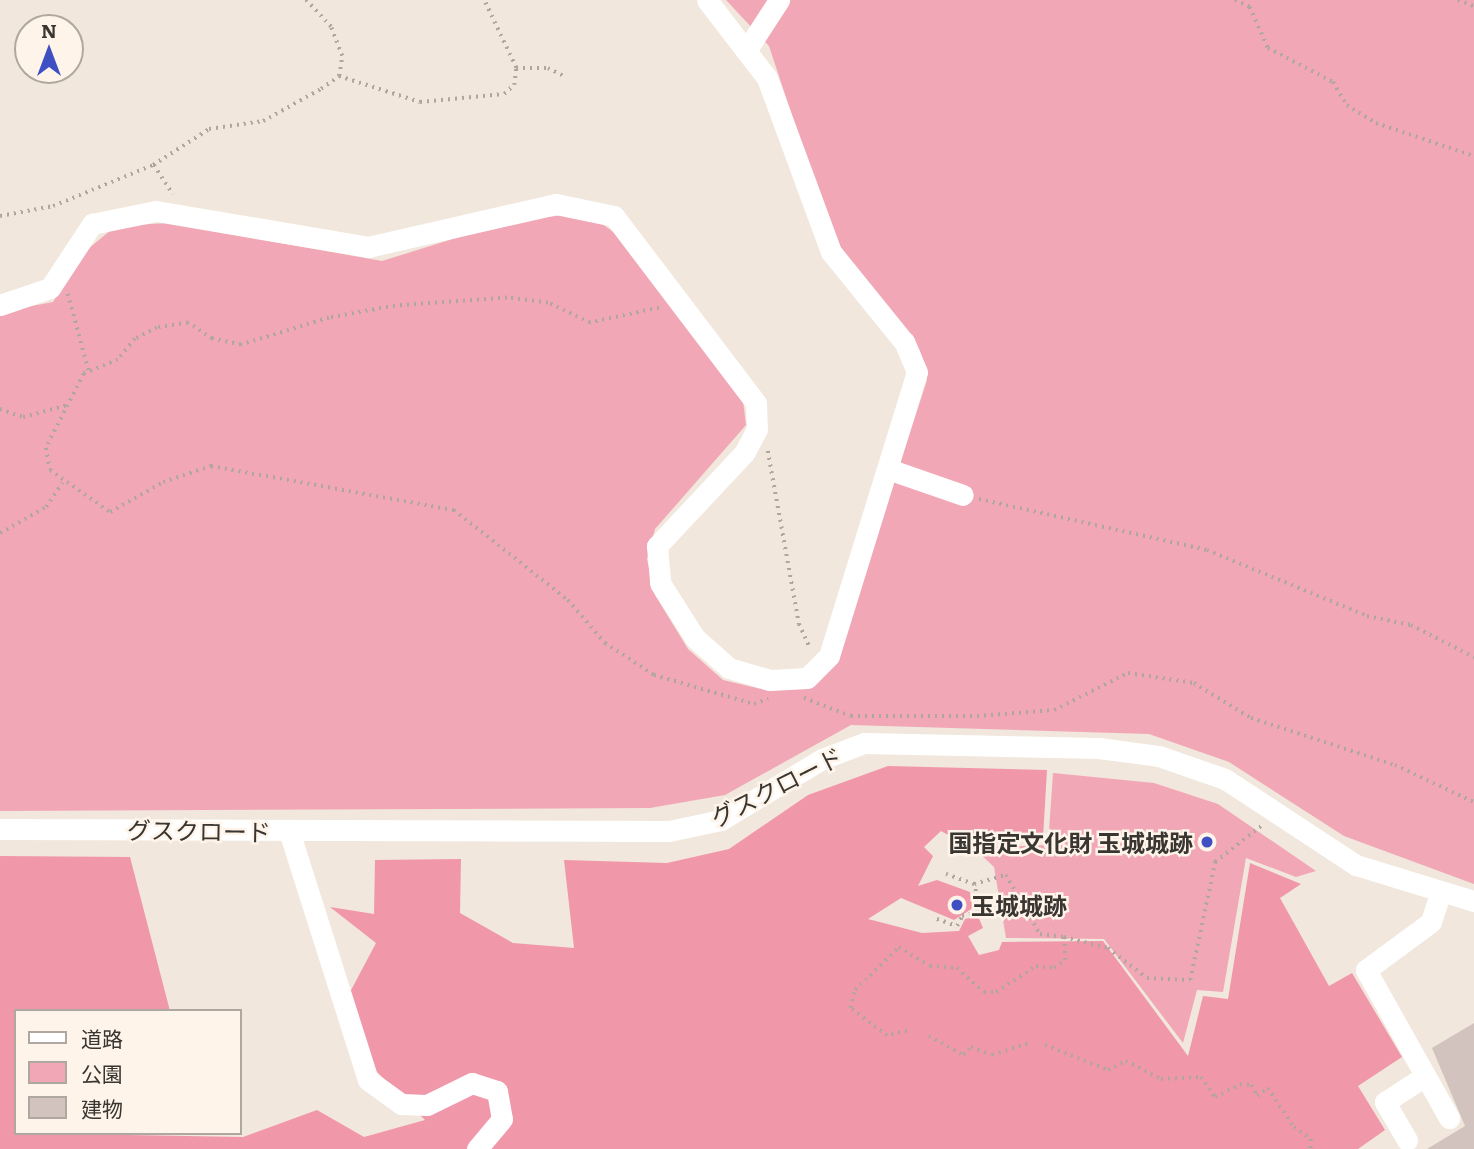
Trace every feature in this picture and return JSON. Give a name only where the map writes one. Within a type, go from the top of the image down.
[{"type":"street","points":[[0,305],[50,288],[92,224],[156,211],[368,247],[556,204],[587,205],[614,216],[756,403],[757,429],[745,452],[657,546],[660,583],[695,638],[729,668],[770,680],[797,692],[829,656],[917,372],[904,342],[831,252],[802,184],[784,117],[746,51],[706,0]]},
{"type":"street","points":[[746,51],[779,0]]},
{"type":"street","points":[[888,469],[963,495]]},
{"type":"street","name":"グスクロード","points":[[0,828],[669,831],[721,820],[822,759],[891,739],[1159,756],[1226,779],[1356,865],[1440,894],[1474,901]]},
{"type":"street","points":[[289,831],[368,1080],[401,1104],[427,1105],[472,1083],[497,1091],[502,1119],[477,1149]]},
{"type":"street","points":[[1440,894],[1431,922],[1417,936],[1366,970],[1449,1118]]},
{"type":"street","points":[[1407,1140],[1385,1102],[1425,1076]]},
{"type":"path","points":[[0,216],[53,206],[153,165],[209,129],[263,121],[294,108],[339,76],[342,56],[331,27],[306,0]]},
{"type":"path","points":[[339,76],[420,102],[504,94],[514,85],[516,68],[484,0]]},
{"type":"path","points":[[1235,0],[1250,7],[1268,48],[1333,82],[1347,105],[1377,122],[1474,156]]},
{"type":"path","points":[[1458,0],[1474,6]]},
{"type":"path","points":[[516,68],[548,68],[566,78]]},
{"type":"path","points":[[153,165],[193,216]]},
{"type":"path","points":[[61,268],[89,372]]},
{"type":"path","points":[[681,304],[590,323],[548,303],[507,298],[395,306],[329,318],[242,345],[212,339],[188,323],[135,339],[118,360],[89,372],[46,448],[50,470],[62,483],[85,491],[110,512],[163,482],[211,466],[454,510],[568,600],[605,643],[654,675],[754,704],[772,698]]},
{"type":"path","points":[[0,409],[23,417],[68,405]]},
{"type":"path","points":[[757,429],[765,434],[799,624],[818,667]]},
{"type":"path","points":[[0,533],[46,507],[62,483]]},
{"type":"path","points":[[963,495],[1044,519],[1207,550],[1367,616],[1411,625],[1474,657]]},
{"type":"path","points":[[797,692],[851,716],[977,716],[1054,710],[1128,673],[1194,684],[1251,718],[1395,765],[1474,802]]},
{"type":"path","points":[[946,874],[974,884],[1006,875],[1040,934],[1108,948],[1147,978],[1190,980],[1215,862],[1262,825],[1271,807]]},
{"type":"path","points":[[937,919],[957,926],[961,916],[980,912],[974,884]]},
{"type":"path","points":[[907,1031],[887,1036],[850,1008],[855,990],[886,954],[899,947],[913,951],[930,966],[957,968],[985,992],[996,992],[1020,972],[1054,968],[1065,960],[1064,937]]},
{"type":"path","points":[[929,1036],[963,1055],[971,1047],[992,1055],[1029,1043]]},
{"type":"path","points":[[1045,1045],[1108,1070],[1126,1061],[1161,1079],[1201,1077],[1216,1097],[1240,1084],[1252,1085],[1257,1096],[1268,1088],[1311,1139],[1311,1149]]},
{"type":"green space","points":[[726,0],[1474,0],[1474,884],[1344,836],[1229,762],[1149,734],[851,725],[725,795],[650,808],[0,811],[0,312],[53,302],[83,253],[116,226],[168,223],[382,261],[514,220],[587,213],[619,236],[742,392],[746,425],[655,529],[647,559],[655,595],[688,649],[723,680],[769,691],[814,683],[838,655],[927,380],[920,351],[832,236],[769,46]]},
{"type":"green space","points":[[1053,773],[1154,783],[1218,804],[1316,871],[1296,877],[1246,858],[1223,992],[1197,990],[1183,1043],[1104,939],[1006,938],[994,867],[974,848],[1048,845]]},
{"type":"shaded area","points":[[888,766],[1047,770],[1043,838],[966,845],[941,831],[924,847],[933,856],[918,886],[937,880],[970,892],[973,908],[954,920],[901,898],[868,919],[922,933],[959,931],[965,919],[978,916],[983,928],[968,936],[979,955],[999,950],[1002,942],[1103,941],[1188,1056],[1203,996],[1228,999],[1250,863],[1301,884],[1280,898],[1329,986],[1352,973],[1402,1057],[1358,1086],[1385,1130],[1358,1149],[0,1149],[0,856],[130,857],[169,1009],[14,1009],[14,1135],[243,1137],[317,1110],[364,1137],[425,1120],[373,1068],[349,994],[376,943],[330,907],[374,914],[375,860],[461,859],[460,913],[513,943],[574,948],[564,860],[667,863],[729,849],[808,795]]},
{"type":"building","points":[[1474,1023],[1474,1149],[1427,1149],[1465,1126],[1432,1048]]},
{"type":"place","name":"国指定文化財 玉城城跡","points":[[1207,842]]},
{"type":"place","name":"玉城城跡","points":[[957,905]]}]
